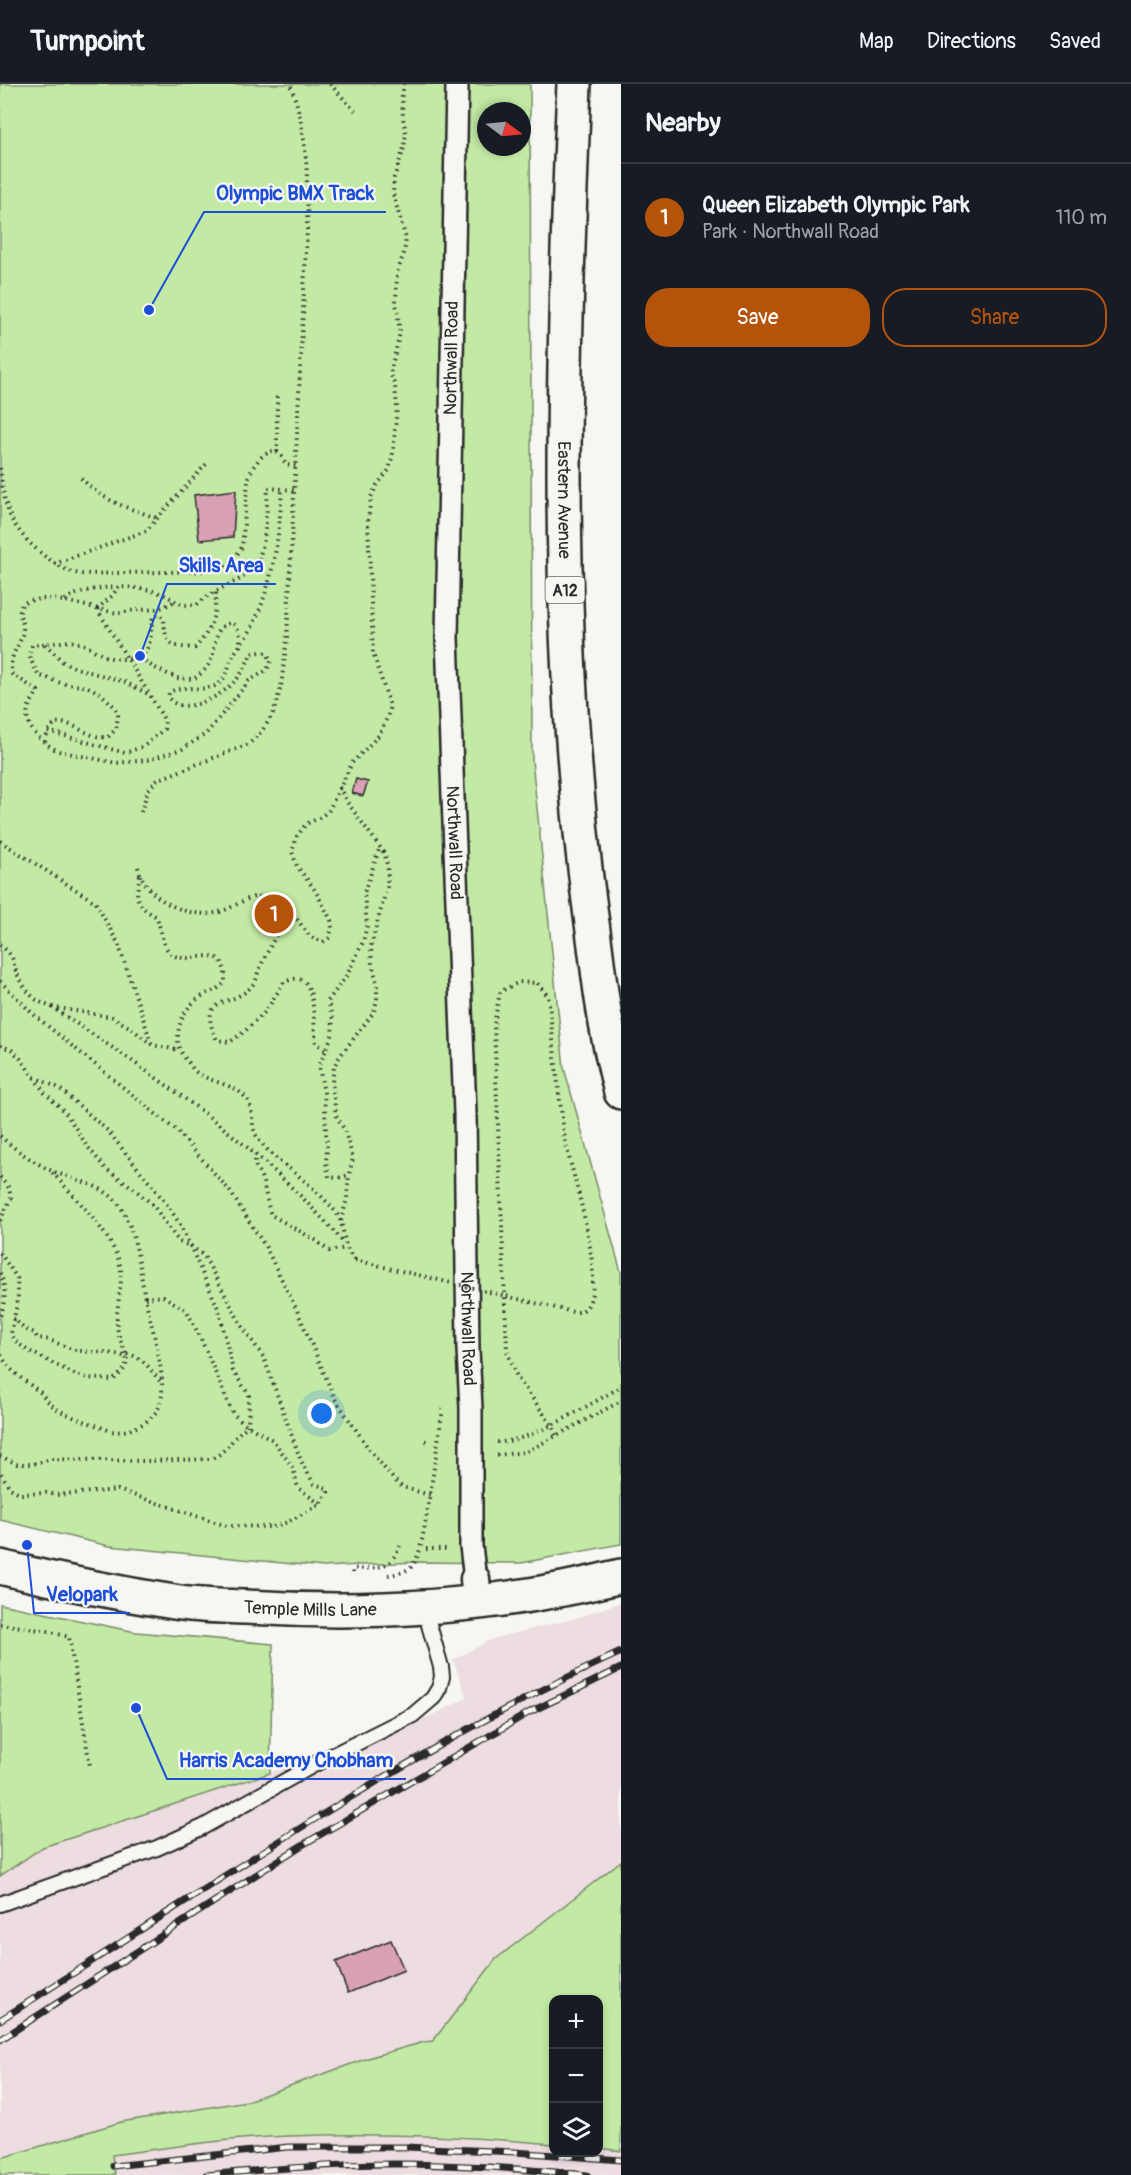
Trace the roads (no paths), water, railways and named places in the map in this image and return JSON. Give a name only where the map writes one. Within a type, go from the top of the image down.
[{"type":"main road","name":"Eastern Avenue","points":[[574,84],[563,407],[565,596],[573,744],[583,860],[605,1017],[621,1092]]},
{"type":"main road","name":"Temple Mills Lane","points":[[0,1567],[46,1579],[176,1603],[305,1611],[424,1607],[476,1591],[588,1585],[621,1576]]},
{"type":"street","name":"Northwall Road","points":[[457,84],[447,638],[465,1113],[471,1408],[471,1546],[476,1591]]},
{"type":"lane","points":[[0,1904],[157,1848],[204,1827],[317,1762],[413,1715],[433,1698],[442,1677],[424,1607]]},
{"type":"railway","points":[[0,2020],[256,1856],[386,1776],[531,1695],[621,1652]]},
{"type":"railway","points":[[0,2040],[299,1847],[530,1712],[621,1668]]},
{"type":"railway","points":[[113,2166],[288,2147],[406,2147],[621,2160]]},
{"type":"railway","points":[[206,2175],[357,2164],[475,2166],[587,2175]]},
{"type":"place","name":"Olympic BMX Track","points":[[149,310]]},
{"type":"place","name":"Skills Area","points":[[140,656]]},
{"type":"place","name":"Queen Elizabeth Olympic Park","points":[[274,914]]},
{"type":"place","name":"Velopark","points":[[27,1545]]},
{"type":"place","name":"Harris Academy Chobham","points":[[136,1708]]}]
